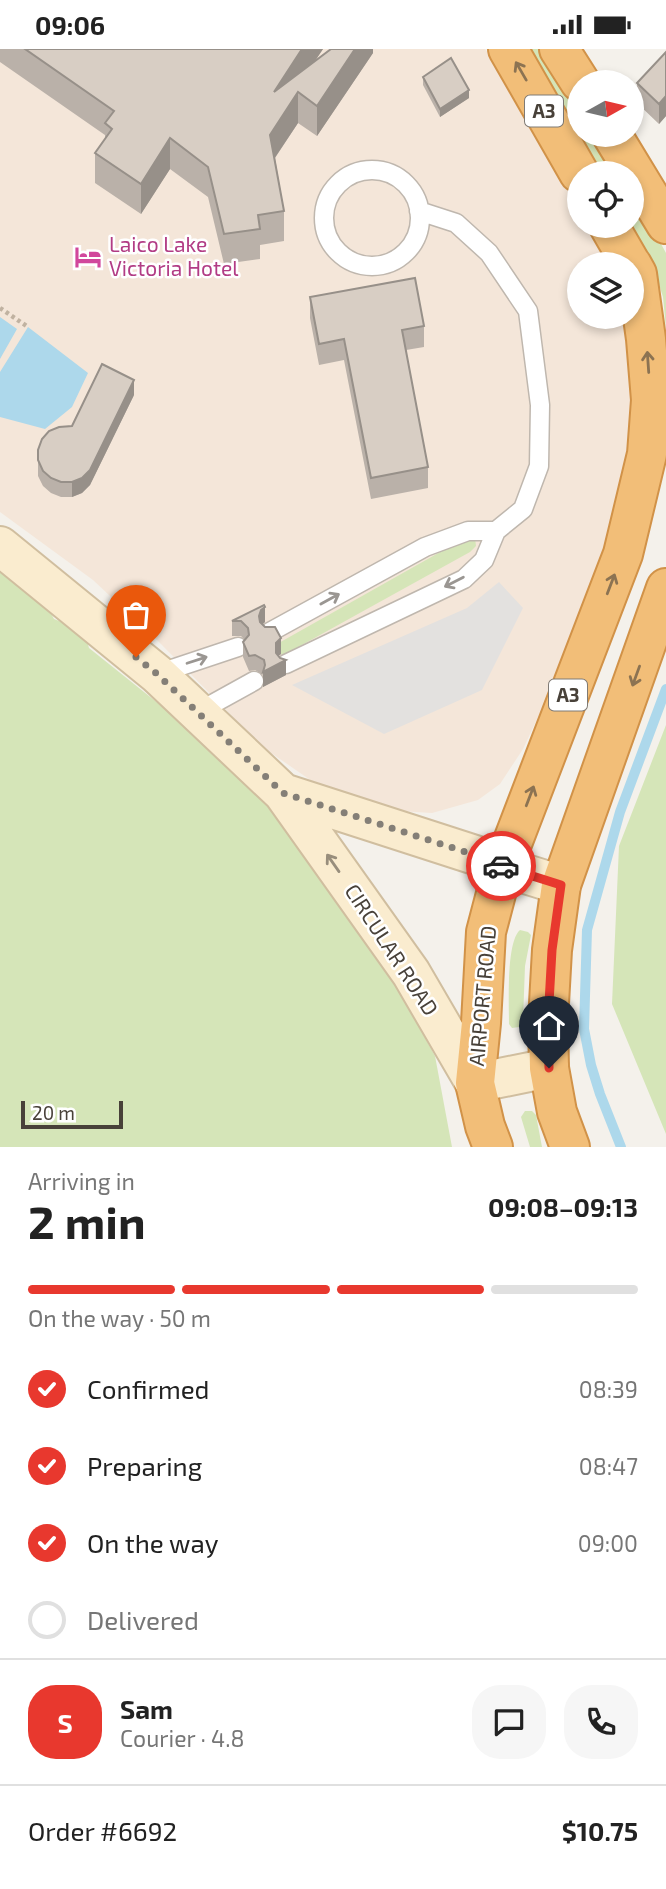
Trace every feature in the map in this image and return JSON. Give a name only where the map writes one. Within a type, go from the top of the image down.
[{"type":"highway","name":"A3","points":[[508,49],[572,161]]},
{"type":"highway","name":"A3","points":[[559,49],[572,70]]},
{"type":"highway","points":[[619,147],[666,224]]},
{"type":"highway","name":"AIRPORT ROAD","points":[[619,238],[630,252]]},
{"type":"highway","name":"AIRPORT ROAD","points":[[489,1136],[475,1083],[486,932],[503,867],[623,554],[647,454],[651,400],[644,302]]},
{"type":"highway","points":[[563,1130],[549,1068],[548,1021],[552,950],[561,885],[665,594]]},
{"type":"street","name":"CIRCULAR ROAD","points":[[0,546],[157,674],[283,793],[411,973],[475,1083]]},
{"type":"street","name":"CIRCULAR ROAD","points":[[283,793],[561,885]]},
{"type":"street","points":[[475,1083],[549,1068]]},
{"type":"lane","points":[[374,169],[390,173],[404,182],[414,195],[419,211],[419,228],[412,243],[401,256],[387,264],[370,266],[354,262],[340,253],[329,240],[325,224],[325,207],[331,192],[343,179],[357,172],[374,169]]},
{"type":"lane","points":[[286,664],[464,579],[484,560],[496,531],[523,509],[539,466],[540,405],[528,311],[489,253],[456,223],[419,211]]},
{"type":"lane","points":[[270,632],[425,547],[468,531],[496,531]]},
{"type":"lane","points":[[157,674],[238,647]]},
{"type":"lane","points":[[198,712],[254,681]]},
{"type":"path","points":[[0,308],[28,327]]},
{"type":"shaded area","points":[[0,49],[485,49],[567,167],[567,238],[606,238],[614,252],[567,252],[567,329],[634,329],[648,411],[583,621],[523,749],[500,784],[478,800],[432,813],[384,810],[319,786],[264,748],[93,580],[0,512]]},
{"type":"shaded area","points":[[499,582],[523,608],[482,690],[384,734],[292,685],[467,608]]},
{"type":"green space","points":[[525,49],[549,49],[567,79],[567,113]]},
{"type":"green space","points":[[588,147],[608,147],[615,161],[596,161]]},
{"type":"green space","points":[[644,213],[666,253],[666,328],[663,297],[653,265],[638,238],[644,238]]},
{"type":"green space","points":[[465,538],[475,538],[476,546],[470,552],[282,656],[277,644]]},
{"type":"green space","points":[[0,560],[41,595],[54,619],[84,631],[89,648],[189,728],[224,728],[361,921],[435,1056],[452,1147],[0,1147]]},
{"type":"green space","points":[[666,725],[666,1134],[612,1004],[619,846]]},
{"type":"green space","points":[[520,930],[531,935],[525,966],[523,1020],[519,1027],[512,1028],[509,1024],[510,960],[512,947]]},
{"type":"green space","points":[[525,1111],[532,1111],[536,1115],[542,1147],[530,1147],[521,1117]]},
{"type":"water","points":[[0,317],[17,329],[0,359]]},
{"type":"water","points":[[28,327],[88,373],[72,407],[45,429],[0,417],[0,372]]},
{"type":"building","points":[[25,49],[302,49],[274,92],[331,49],[355,49],[317,106],[298,92],[270,135],[284,211],[258,215],[260,229],[224,234],[208,167],[170,138],[141,184],[95,153],[112,129],[105,123],[114,111]]},
{"type":"building","points":[[666,52],[666,96],[659,104],[644,90],[644,76]]},
{"type":"building","points":[[451,58],[469,90],[440,109],[423,77]]},
{"type":"building","points":[[415,278],[424,326],[402,330],[428,467],[371,478],[344,339],[319,344],[310,297]]},
{"type":"building","points":[[102,364],[134,380],[90,470],[82,478],[61,482],[43,471],[38,460],[38,450],[49,431],[72,426]]},
{"type":"building","points":[[264,605],[259,616],[260,622],[265,627],[275,627],[281,638],[276,643],[276,653],[286,660],[263,672],[264,660],[255,655],[249,656],[243,642],[249,635],[248,628],[241,621],[232,621]]},
{"type":"waterway","points":[[621,1147],[600,1094],[584,1029],[587,930],[620,812],[666,689]]},
{"type":"way so far","points":[[136,657],[283,793],[475,855],[501,866]]},
{"type":"place","name":"Laico Lake Victoria Hotel","points":[[88,257]]},
{"type":"route","points":[[501,866],[561,885],[552,950],[548,1021],[549,1068]]}]
